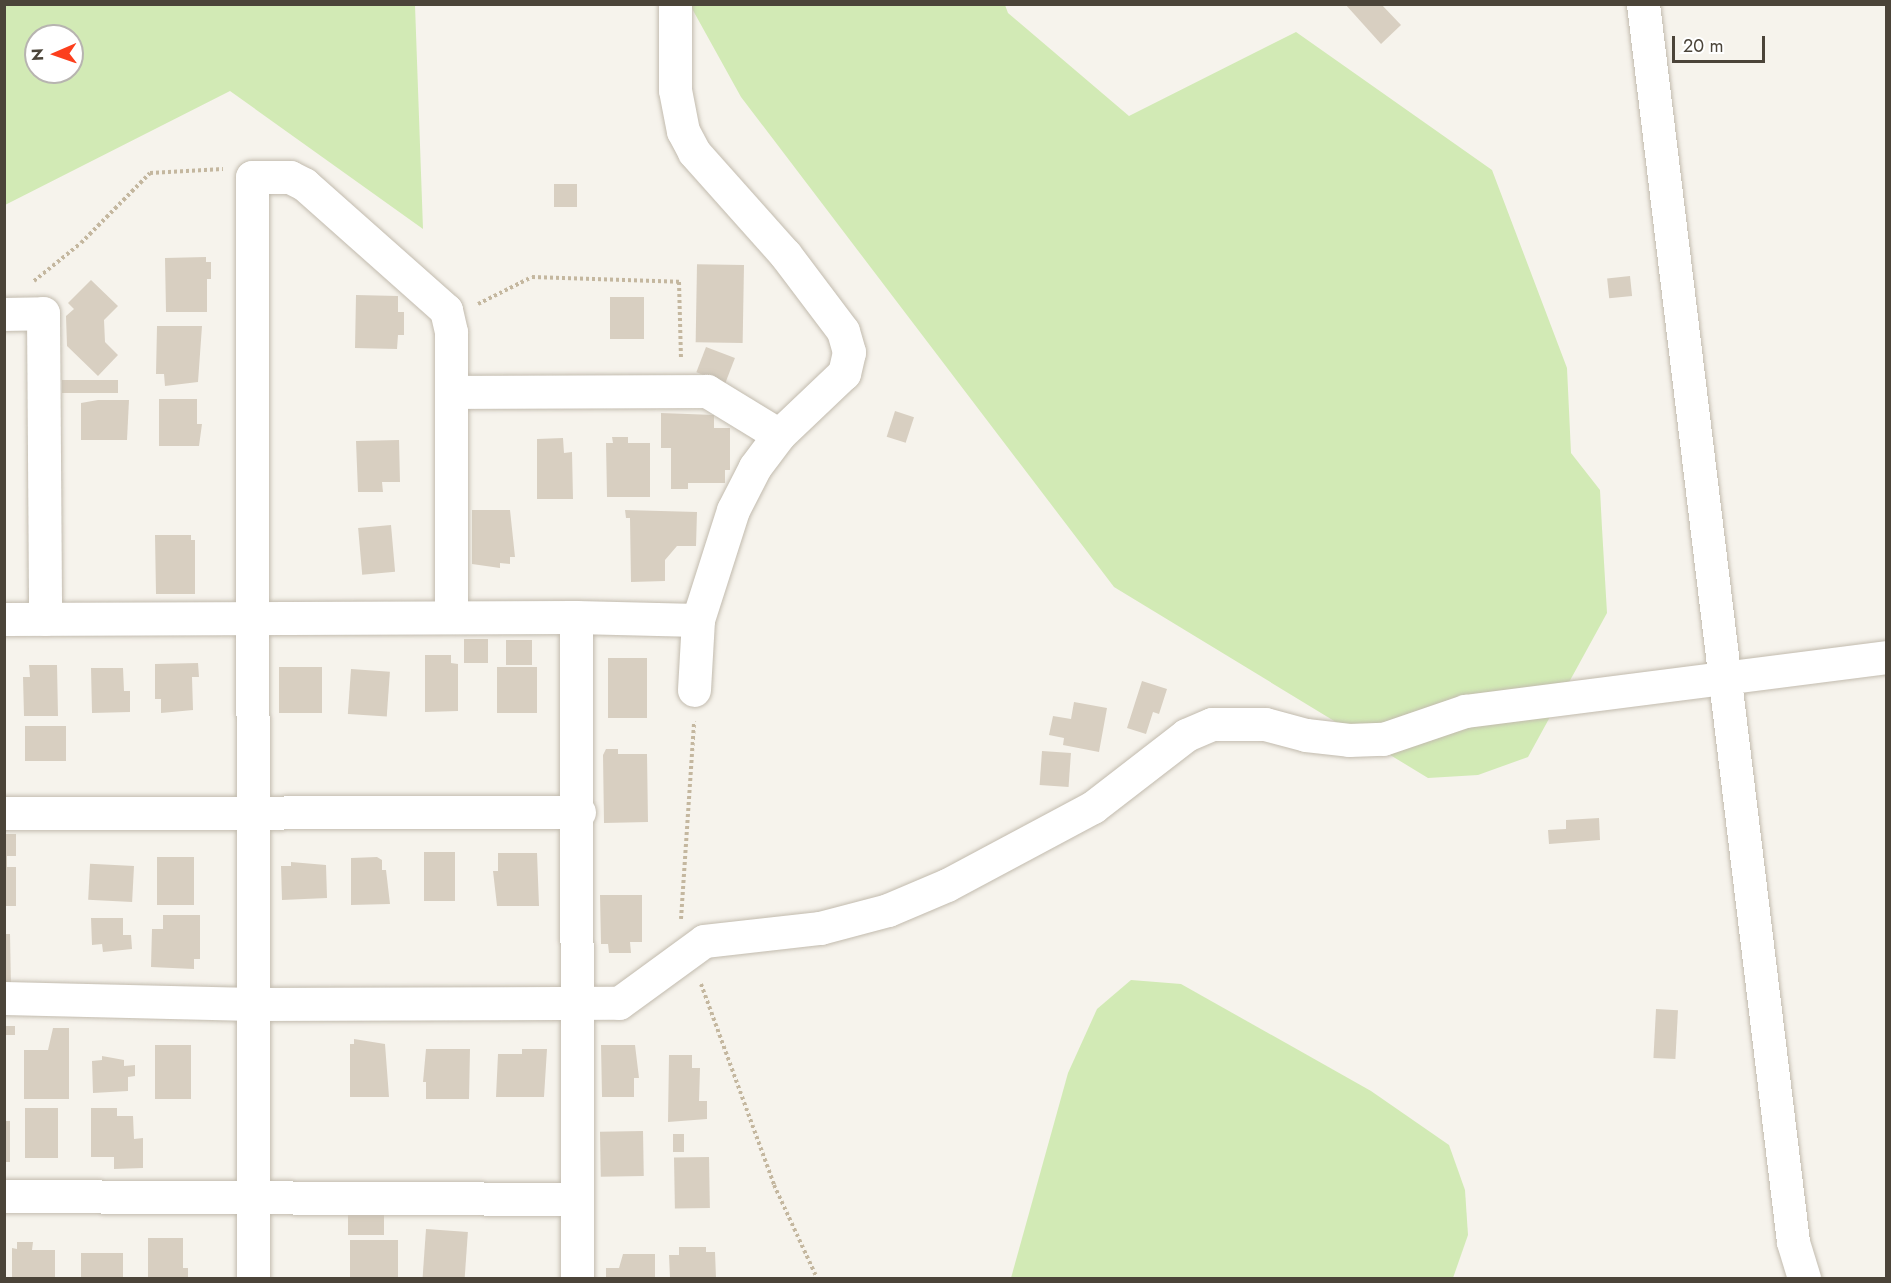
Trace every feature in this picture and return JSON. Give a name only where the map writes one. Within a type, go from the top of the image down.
[{"type":"street","points":[[675,4],[675,90],[683,131],[694,152],[785,254],[843,331],[849,352],[844,373],[779,435],[755,467],[734,510],[698,620],[694,690]]},
{"type":"street","points":[[1643,4],[1793,1242],[1804,1278]]},
{"type":"street","points":[[253,1278],[252,177],[290,177],[304,184],[446,310],[451,332],[451,617]]},
{"type":"street","points":[[6,314],[43,313],[45,619]]},
{"type":"street","points":[[451,392],[714,393],[779,435]]},
{"type":"street","points":[[4,619],[451,617],[698,620]]},
{"type":"street","points":[[576,618],[579,812],[578,1278]]},
{"type":"street","points":[[4,998],[253,1004],[619,1003],[704,941],[820,928],[888,910],[947,885],[1093,807],[1186,735],[1212,724],[1265,724],[1306,735],[1349,740],[1383,739],[1465,711],[1887,657]]},
{"type":"street","points":[[4,813],[579,812]]},
{"type":"street","points":[[4,1196],[577,1198]]},
{"type":"path","points":[[6,314],[29,285],[81,243],[150,172],[240,169],[252,177]]},
{"type":"path","points":[[446,310],[456,305],[484,304],[532,277],[679,282],[681,392]]},
{"type":"path","points":[[694,690],[693,771],[679,911],[688,951],[724,1041],[774,1185],[817,1278]]},
{"type":"green space","points":[[5,4],[415,5],[423,229],[230,91],[5,205]]},
{"type":"green space","points":[[690,5],[1005,5],[1008,13],[1129,116],[1296,32],[1492,170],[1567,368],[1571,453],[1600,490],[1607,613],[1528,757],[1478,775],[1428,778],[1114,587],[741,97]]},
{"type":"green space","points":[[1131,980],[1181,984],[1371,1091],[1449,1145],[1465,1190],[1468,1235],[1453,1278],[1011,1278],[1068,1073],[1097,1009]]},
{"type":"building","points":[[1345,4],[1381,4],[1401,25],[1381,44]]},
{"type":"building","points":[[554,184],[577,184],[577,207],[554,207]]},
{"type":"building","points":[[206,257],[206,262],[211,262],[211,279],[207,279],[207,312],[166,312],[165,258]]},
{"type":"building","points":[[697,264],[744,265],[743,343],[696,342]]},
{"type":"building","points":[[1630,276],[1632,296],[1609,298],[1607,278]]},
{"type":"building","points":[[91,280],[118,306],[104,320],[105,342],[118,355],[98,376],[67,346],[66,316],[74,309],[68,303]]},
{"type":"building","points":[[356,295],[398,296],[398,312],[404,312],[404,335],[398,335],[397,349],[355,348]]},
{"type":"building","points":[[610,297],[644,297],[644,339],[610,339]]},
{"type":"building","points":[[157,326],[202,326],[198,382],[165,386],[164,374],[156,374]]},
{"type":"building","points":[[706,347],[735,358],[725,383],[696,372]]},
{"type":"building","points":[[62,380],[118,380],[118,393],[62,393]]},
{"type":"building","points":[[159,399],[197,399],[197,424],[202,424],[199,446],[159,446]]},
{"type":"building","points":[[98,400],[129,400],[127,440],[81,440],[81,403]]},
{"type":"building","points":[[895,411],[914,417],[906,443],[887,437]]},
{"type":"building","points":[[661,413],[714,415],[714,428],[730,428],[730,470],[725,470],[725,483],[688,483],[688,489],[671,489],[671,448],[661,448]]},
{"type":"building","points":[[612,437],[628,437],[628,443],[650,443],[650,497],[607,497],[606,443],[613,443]]},
{"type":"building","points":[[563,438],[564,453],[572,452],[573,499],[537,499],[537,439]]},
{"type":"building","points":[[399,440],[400,482],[382,482],[383,492],[358,492],[356,441]]},
{"type":"building","points":[[472,510],[510,510],[515,557],[510,557],[510,564],[500,563],[500,568],[472,564]]},
{"type":"building","points":[[625,510],[697,512],[696,546],[677,546],[665,560],[665,581],[631,582],[630,518],[626,518]]},
{"type":"building","points":[[391,525],[395,572],[362,575],[358,528]]},
{"type":"building","points":[[155,535],[191,535],[191,540],[195,540],[195,594],[156,594]]},
{"type":"building","points":[[464,639],[488,639],[488,663],[464,663]]},
{"type":"building","points":[[506,640],[532,640],[532,665],[506,665]]},
{"type":"building","points":[[425,655],[451,655],[451,663],[458,664],[458,711],[425,712]]},
{"type":"building","points":[[608,658],[647,658],[647,718],[608,718]]},
{"type":"building","points":[[198,663],[199,677],[192,677],[193,710],[161,713],[161,699],[155,699],[155,664]]},
{"type":"building","points":[[29,665],[57,665],[58,716],[24,716],[23,677],[30,677]]},
{"type":"building","points":[[279,667],[322,667],[322,713],[279,713]]},
{"type":"building","points":[[497,667],[537,667],[537,713],[497,713]]},
{"type":"building","points":[[91,668],[123,668],[124,691],[130,691],[130,712],[92,713]]},
{"type":"building","points":[[351,669],[390,672],[387,717],[348,714]]},
{"type":"building","points":[[1142,681],[1167,689],[1159,714],[1153,712],[1146,734],[1127,728]]},
{"type":"building","points":[[1074,702],[1107,708],[1099,752],[1063,745],[1064,738],[1049,735],[1053,716],[1071,719]]},
{"type":"building","points":[[25,726],[66,726],[66,761],[25,761]]},
{"type":"building","points":[[606,749],[618,749],[618,754],[647,754],[648,822],[604,823],[603,755]]},
{"type":"building","points":[[1042,751],[1071,753],[1069,787],[1040,785]]},
{"type":"building","points":[[1599,818],[1600,840],[1549,844],[1548,830],[1566,829],[1566,820]]},
{"type":"building","points":[[4,834],[16,834],[16,856],[7,856],[7,867],[16,867],[16,906],[4,906]]},
{"type":"building","points":[[424,852],[455,852],[455,901],[424,901]]},
{"type":"building","points":[[498,853],[537,853],[539,906],[497,906],[493,871],[498,871]]},
{"type":"building","points":[[157,857],[194,857],[194,905],[157,905]]},
{"type":"building","points":[[377,857],[382,860],[382,870],[386,870],[390,904],[351,905],[351,858]]},
{"type":"building","points":[[291,862],[326,865],[327,898],[282,900],[281,866],[291,866]]},
{"type":"building","points":[[90,864],[134,866],[132,902],[88,900]]},
{"type":"building","points":[[600,895],[642,895],[642,942],[630,942],[631,953],[609,953],[608,944],[601,944]]},
{"type":"building","points":[[163,915],[200,915],[200,959],[194,959],[194,969],[151,967],[152,929],[163,929]]},
{"type":"building","points":[[91,918],[123,918],[123,935],[131,935],[132,949],[103,952],[102,944],[92,945]]},
{"type":"building","points":[[4,934],[10,934],[11,990],[4,990]]},
{"type":"building","points":[[1656,1009],[1678,1010],[1675,1059],[1653,1058]]},
{"type":"building","points":[[5,1026],[15,1026],[15,1035],[5,1035]]},
{"type":"building","points":[[53,1028],[69,1028],[69,1099],[24,1099],[24,1050],[48,1050]]},
{"type":"building","points":[[354,1039],[385,1044],[389,1097],[350,1097],[350,1044],[354,1044]]},
{"type":"building","points":[[155,1045],[191,1045],[191,1099],[155,1099]]},
{"type":"building","points":[[601,1045],[635,1045],[639,1078],[634,1078],[634,1097],[602,1097]]},
{"type":"building","points":[[426,1049],[470,1049],[469,1099],[426,1099],[426,1082],[423,1082]]},
{"type":"building","points":[[522,1049],[547,1049],[544,1097],[496,1097],[498,1054],[522,1054]]},
{"type":"building","points":[[669,1055],[692,1055],[692,1068],[700,1068],[699,1101],[707,1101],[707,1119],[668,1122]]},
{"type":"building","points":[[102,1056],[124,1060],[124,1066],[135,1065],[135,1076],[128,1077],[128,1091],[93,1093],[92,1061],[102,1060]]},
{"type":"building","points":[[25,1108],[58,1108],[58,1158],[25,1158]]},
{"type":"building","points":[[91,1108],[117,1108],[117,1116],[133,1116],[134,1139],[143,1138],[143,1168],[114,1169],[114,1157],[91,1157]]},
{"type":"building","points":[[4,1121],[10,1121],[10,1162],[4,1162]]},
{"type":"building","points":[[643,1131],[644,1176],[601,1177],[600,1132]]},
{"type":"building","points":[[673,1134],[684,1134],[684,1152],[673,1152]]},
{"type":"building","points":[[709,1157],[710,1208],[675,1209],[674,1158]]},
{"type":"building","points":[[348,1215],[384,1215],[384,1235],[348,1235]]},
{"type":"building","points":[[426,1229],[468,1232],[465,1278],[423,1278]]},
{"type":"building","points":[[148,1238],[183,1238],[183,1268],[188,1268],[188,1278],[148,1278]]},
{"type":"building","points":[[350,1240],[398,1240],[398,1278],[350,1278]]},
{"type":"building","points":[[17,1242],[33,1242],[32,1250],[55,1250],[55,1278],[12,1278],[12,1248],[17,1249]]},
{"type":"building","points":[[679,1247],[706,1247],[706,1252],[715,1252],[716,1278],[670,1278],[669,1255],[679,1255]]},
{"type":"building","points":[[81,1253],[123,1253],[123,1278],[81,1278]]},
{"type":"building","points":[[623,1254],[655,1254],[655,1278],[606,1278],[606,1268],[619,1268]]}]
